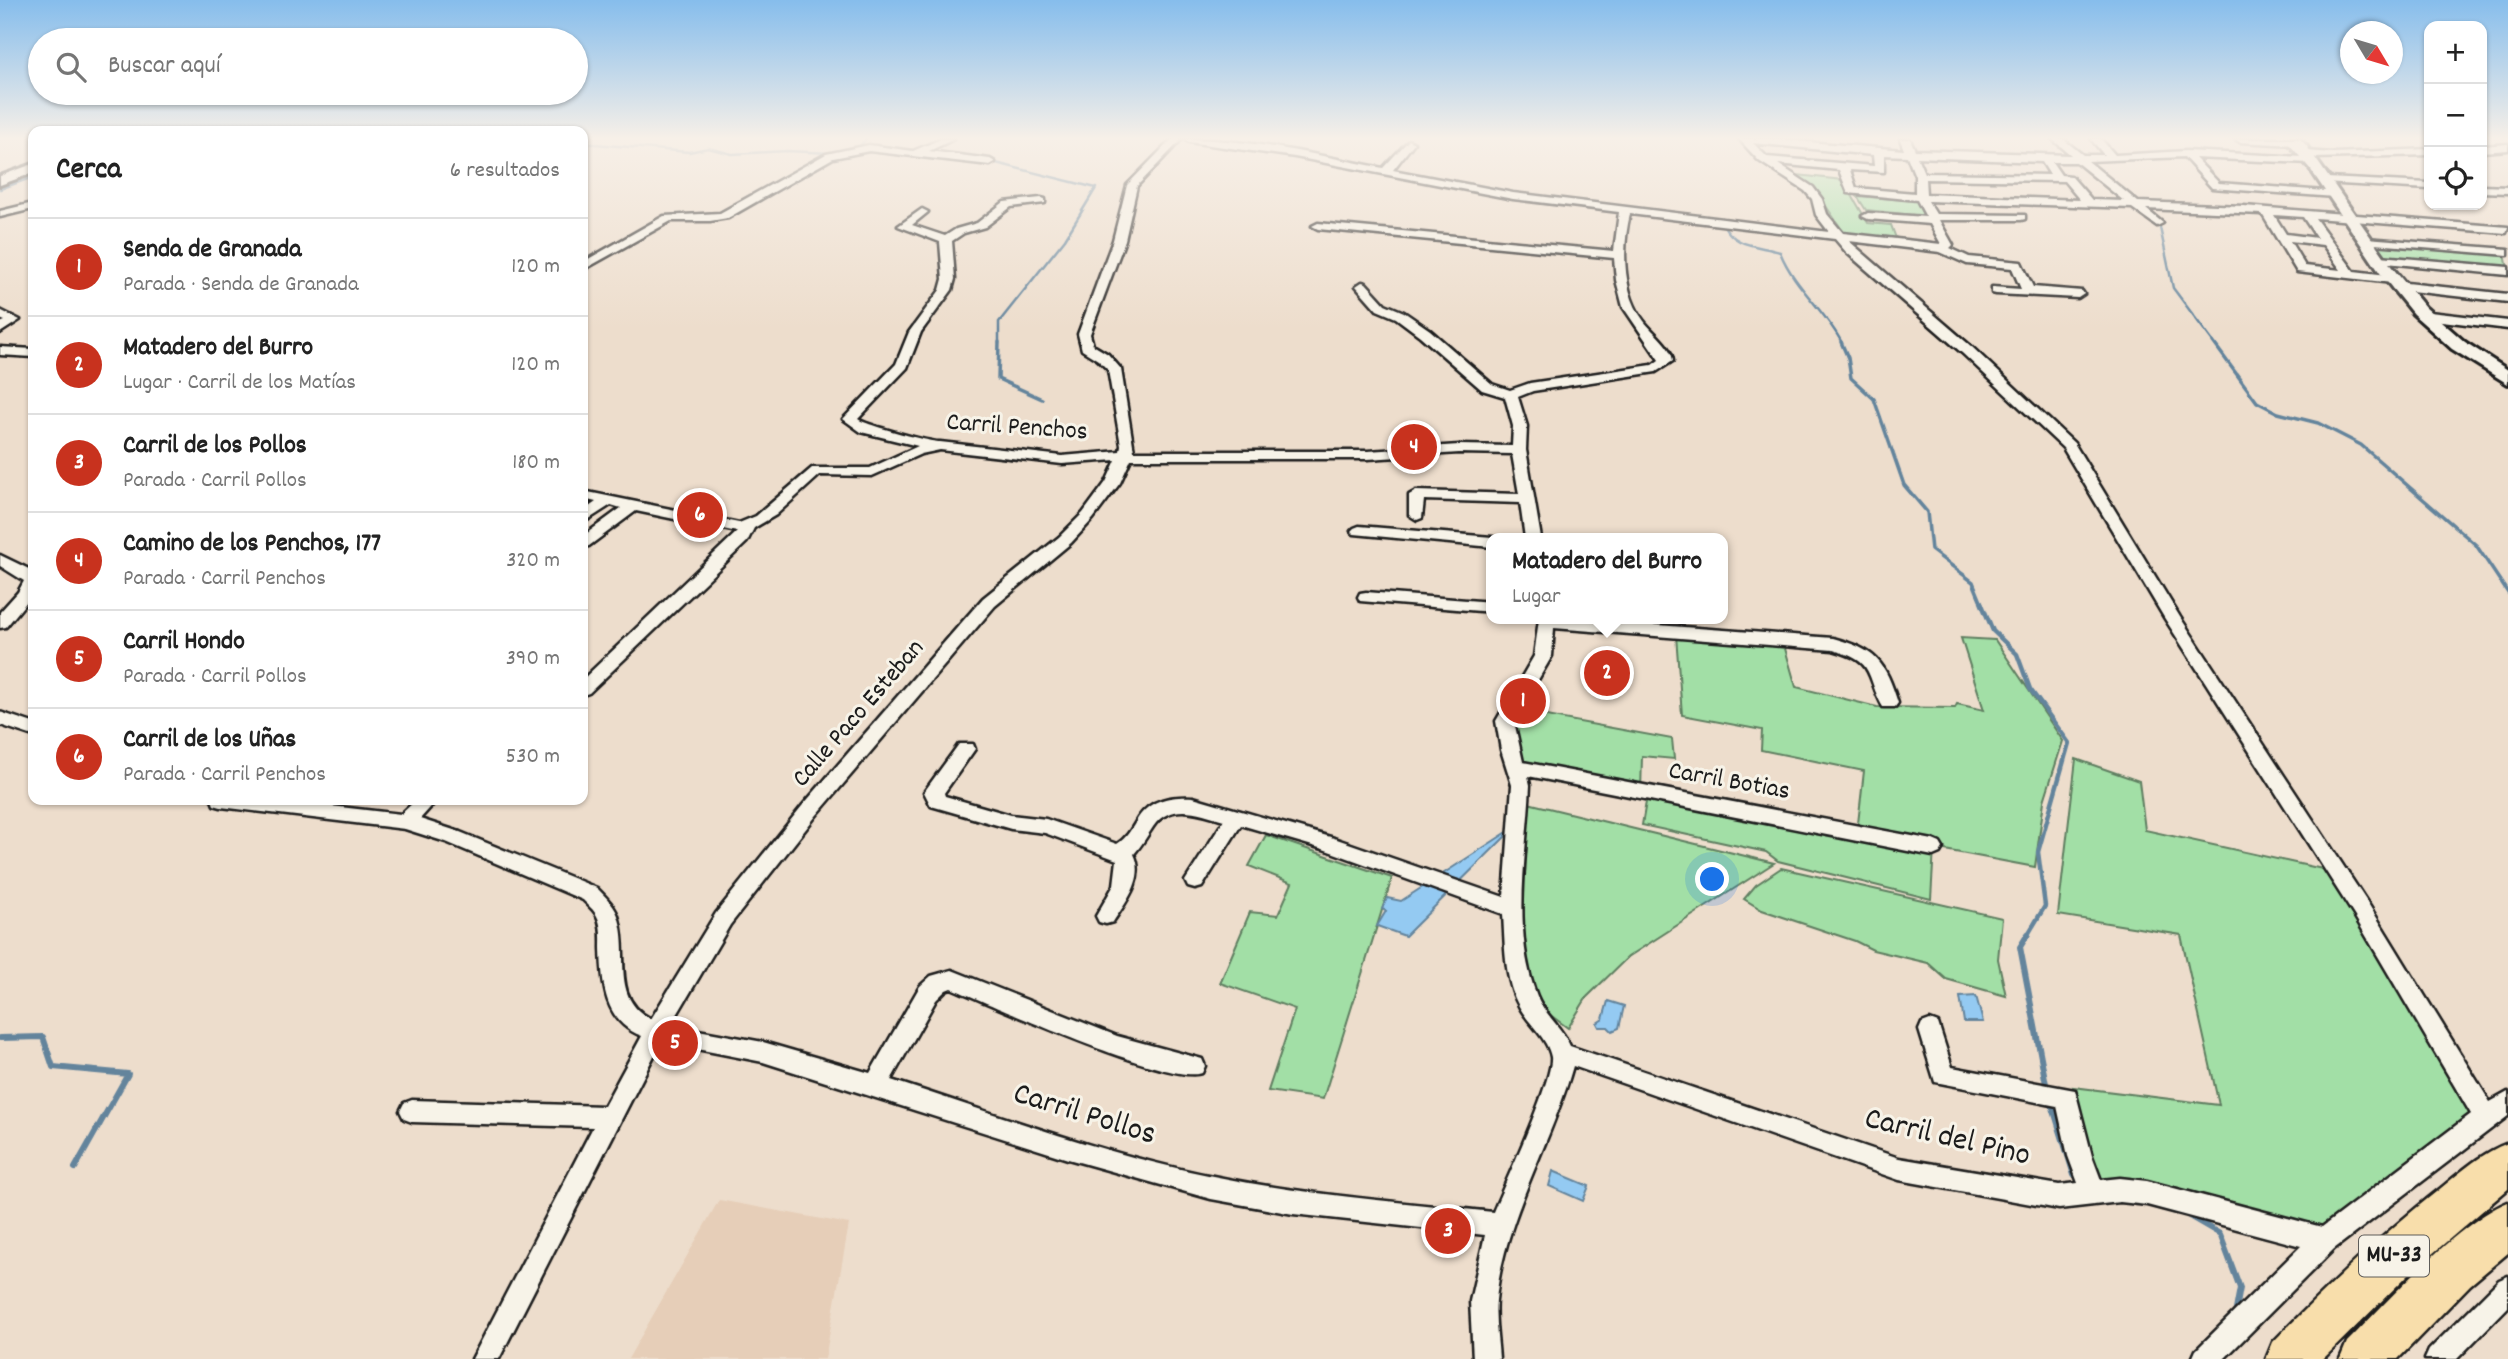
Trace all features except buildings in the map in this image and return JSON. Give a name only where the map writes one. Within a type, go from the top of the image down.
[{"type":"highway","name":"MU-33","points":[[2290,1359],[2344,1302],[2413,1238],[2508,1163]]},
{"type":"highway","name":"MU-33","points":[[2364,1359],[2454,1269],[2508,1224]]},
{"type":"main road","points":[[2340,202],[2421,315],[2457,346],[2508,378]]},
{"type":"street","points":[[588,264],[668,218],[681,216],[709,219],[724,216],[748,202]]},
{"type":"street","points":[[946,240],[960,231],[981,225],[1008,204],[1025,202]]},
{"type":"street","points":[[1126,454],[1128,445],[1114,369],[1103,357],[1087,347],[1084,334],[1119,240],[1128,202]]},
{"type":"street","points":[[1561,202],[1942,249],[1967,260],[2017,265],[2028,290]]},
{"type":"street","points":[[1818,202],[1822,215],[1850,250],[1967,350],[2068,446],[2174,619],[2362,911],[2486,1117]]},
{"type":"street","points":[[1924,202],[1947,245],[1942,249]]},
{"type":"street","points":[[2079,202],[2306,214],[2335,202]]},
{"type":"street","points":[[2134,202],[2157,223]]},
{"type":"street","points":[[2244,209],[2240,204],[2272,202]]},
{"type":"street","points":[[2348,202],[2506,228]]},
{"type":"street","points":[[0,214],[28,207]]},
{"type":"street","points":[[1362,286],[1381,307],[1400,315],[1426,333],[1487,387],[1511,394],[1530,387],[1656,368],[1666,361],[1666,356],[1634,317],[1618,255],[1619,230],[1625,211]]},
{"type":"street","points":[[2266,211],[2301,269],[2508,298]]},
{"type":"street","points":[[922,212],[904,226],[946,240]]},
{"type":"street","points":[[2306,214],[2350,274]]},
{"type":"street","points":[[1868,216],[1933,219],[2021,217]]},
{"type":"street","points":[[1318,226],[1618,255]]},
{"type":"street","points":[[2281,237],[2327,242]]},
{"type":"street","points":[[929,447],[909,438],[856,426],[850,419],[902,365],[915,332],[946,290],[949,279],[946,240]]},
{"type":"street","points":[[2366,241],[2508,253]]},
{"type":"street","points":[[2380,260],[2508,271]]},
{"type":"street","points":[[1996,290],[2078,294]]},
{"type":"street","points":[[0,314],[13,320],[0,329]]},
{"type":"street","points":[[2421,315],[2508,325]]},
{"type":"street","points":[[1,346],[28,352]]},
{"type":"street","points":[[1511,394],[1520,426],[1519,450],[1532,533]]},
{"type":"street","name":"Carril Penchos","points":[[588,684],[741,539],[747,527],[769,513],[817,471],[872,472],[929,447],[952,447],[1049,460],[1126,454],[1355,455],[1459,449],[1519,450]]},
{"type":"street","name":"Calle Paco Esteban","points":[[485,1359],[656,1030],[704,950],[745,890],[989,602],[1065,540],[1088,516],[1113,483],[1126,454]]},
{"type":"street","points":[[1417,514],[1416,495],[1526,499]]},
{"type":"street","points":[[588,496],[733,528],[747,527]]},
{"type":"street","points":[[588,514],[607,501]]},
{"type":"street","points":[[588,539],[633,506]]},
{"type":"street","points":[[1359,531],[1486,542]]},
{"type":"street","points":[[0,560],[28,574]]},
{"type":"street","points":[[0,623],[28,588]]},
{"type":"street","points":[[1366,597],[1486,607]]},
{"type":"street","points":[[1486,1359],[1483,1301],[1500,1225],[1554,1092],[1561,1072],[1563,1053],[1534,1011],[1521,984],[1517,964],[1513,909],[1521,793],[1505,721],[1543,656],[1547,624]]},
{"type":"street","points":[[1592,624],[1840,646],[1862,654],[1874,663],[1889,703]]},
{"type":"street","points":[[0,718],[28,728]]},
{"type":"street","points":[[966,749],[934,792],[934,798],[938,801],[1011,822],[1045,826],[1107,850],[1123,851]]},
{"type":"street","name":"Carril Botias","points":[[1517,766],[1933,848]]},
{"type":"street","points":[[1123,851],[1154,811],[1169,804],[1193,804],[1348,850],[1513,909]]},
{"type":"street","name":"Carril Pollos","points":[[262,805],[405,822],[453,837],[590,894],[602,906],[610,922],[610,978],[619,1004],[636,1023],[656,1030],[761,1051],[1171,1178],[1250,1195],[1500,1225]]},
{"type":"street","points":[[405,822],[423,805]]},
{"type":"street","points":[[1195,881],[1236,817]]},
{"type":"street","points":[[1106,916],[1129,874],[1123,851]]},
{"type":"street","points":[[875,1086],[928,993],[939,982],[952,979],[1113,1044],[1152,1057],[1194,1066]]},
{"type":"street","points":[[1930,1030],[1943,1074],[2067,1097],[2080,1156],[2094,1193]]},
{"type":"street","name":"Carril del Pino","points":[[1563,1053],[1899,1169],[2059,1197],[2120,1190],[2147,1193],[2325,1240]]},
{"type":"street","points":[[2205,1359],[2325,1240],[2508,1103]]},
{"type":"street","points":[[412,1111],[611,1117]]},
{"type":"street","points":[[2438,1359],[2508,1289]]},
{"type":"shaded area","points":[[719,1200],[849,1224],[825,1359],[628,1359]]},
{"type":"green space","points":[[1823,202],[1856,202],[1868,223],[1891,225],[1897,241],[1845,234]]},
{"type":"green space","points":[[1861,202],[1918,202],[1924,216],[1866,210]]},
{"type":"green space","points":[[2368,243],[2505,254],[2508,269],[2379,258]]},
{"type":"green space","points":[[1676,635],[1784,645],[1796,687],[1877,707],[1955,708],[1957,704],[1984,710],[1961,638],[1995,640],[2063,741],[2044,801],[2035,867],[1934,848],[1931,899],[1778,861],[1766,852],[1642,825],[1647,796],[1857,832],[1864,771],[1761,750],[1762,730],[1682,715]]},
{"type":"green space","points":[[1520,711],[1672,739],[1674,759],[1642,756],[1641,792],[1523,767],[1505,721]]},
{"type":"green space","points":[[2076,759],[2139,781],[2145,830],[2336,872],[2486,1117],[2325,1240],[2099,1179],[2073,1087],[2219,1105],[2181,935],[2058,915]]},
{"type":"green space","points":[[1528,803],[1774,863],[1628,957],[1587,997],[1568,1028],[1542,1009],[1528,977],[1519,870]]},
{"type":"green space","points":[[1266,835],[1392,878],[1323,1099],[1268,1091],[1295,1009],[1220,983],[1250,912],[1278,915],[1292,883],[1249,866]]},
{"type":"green space","points":[[1781,868],[2002,918],[1998,959],[2006,996],[1946,979],[1928,963],[1873,950],[1855,941],[1762,910],[1744,899],[1756,885]]},
{"type":"water","points":[[1515,827],[1405,936],[1377,926],[1386,911],[1382,909],[1387,898],[1401,901]]},
{"type":"water","points":[[1976,996],[1983,1022],[1964,1022],[1960,997]]},
{"type":"water","points":[[1608,1001],[1624,1006],[1619,1028],[1612,1031],[1608,1027],[1599,1027],[1597,1023],[1603,1019]]},
{"type":"water","points":[[1553,1171],[1589,1186],[1583,1201],[1549,1186]]},
{"type":"waterway","points":[[999,342],[999,322],[1065,239],[1087,202]]},
{"type":"waterway","points":[[2159,223],[2173,288],[2214,343]]},
{"type":"waterway","points":[[1723,224],[1728,232],[1741,242],[1780,252],[1793,276],[1842,343]]},
{"type":"waterway","points":[[999,342],[998,379],[1042,399]]},
{"type":"waterway","points":[[1841,342],[1848,358],[1851,378],[1874,399],[1904,485],[1927,512],[1931,550],[1973,582],[1982,604]]},
{"type":"waterway","points":[[2213,342],[2257,402],[2278,413],[2318,423],[2361,445],[2476,545],[2508,593]]},
{"type":"waterway","points":[[1981,602],[1993,631],[2017,654],[2030,689],[2069,743],[2038,852],[2045,906],[2027,936]]},
{"type":"waterway","points":[[2028,934],[2020,947],[2046,1084]]},
{"type":"waterway","points":[[0,1038],[43,1037],[53,1067],[128,1074],[75,1168]]},
{"type":"waterway","points":[[2051,1101],[2074,1175]]},
{"type":"waterway","points":[[2189,1216],[2220,1234],[2240,1288],[2235,1315]]},
{"type":"place","name":"Camino de los Penchos, 177","points":[[1414,447]]},
{"type":"place","name":"Carril de los Uñas","points":[[700,515]]},
{"type":"place","name":"Matadero del Burro","points":[[1607,673]]},
{"type":"place","name":"Senda de Granada","points":[[1523,701]]},
{"type":"place","name":"Carril Hondo","points":[[675,1043]]},
{"type":"place","name":"Carril de los Pollos","points":[[1448,1231]]}]
